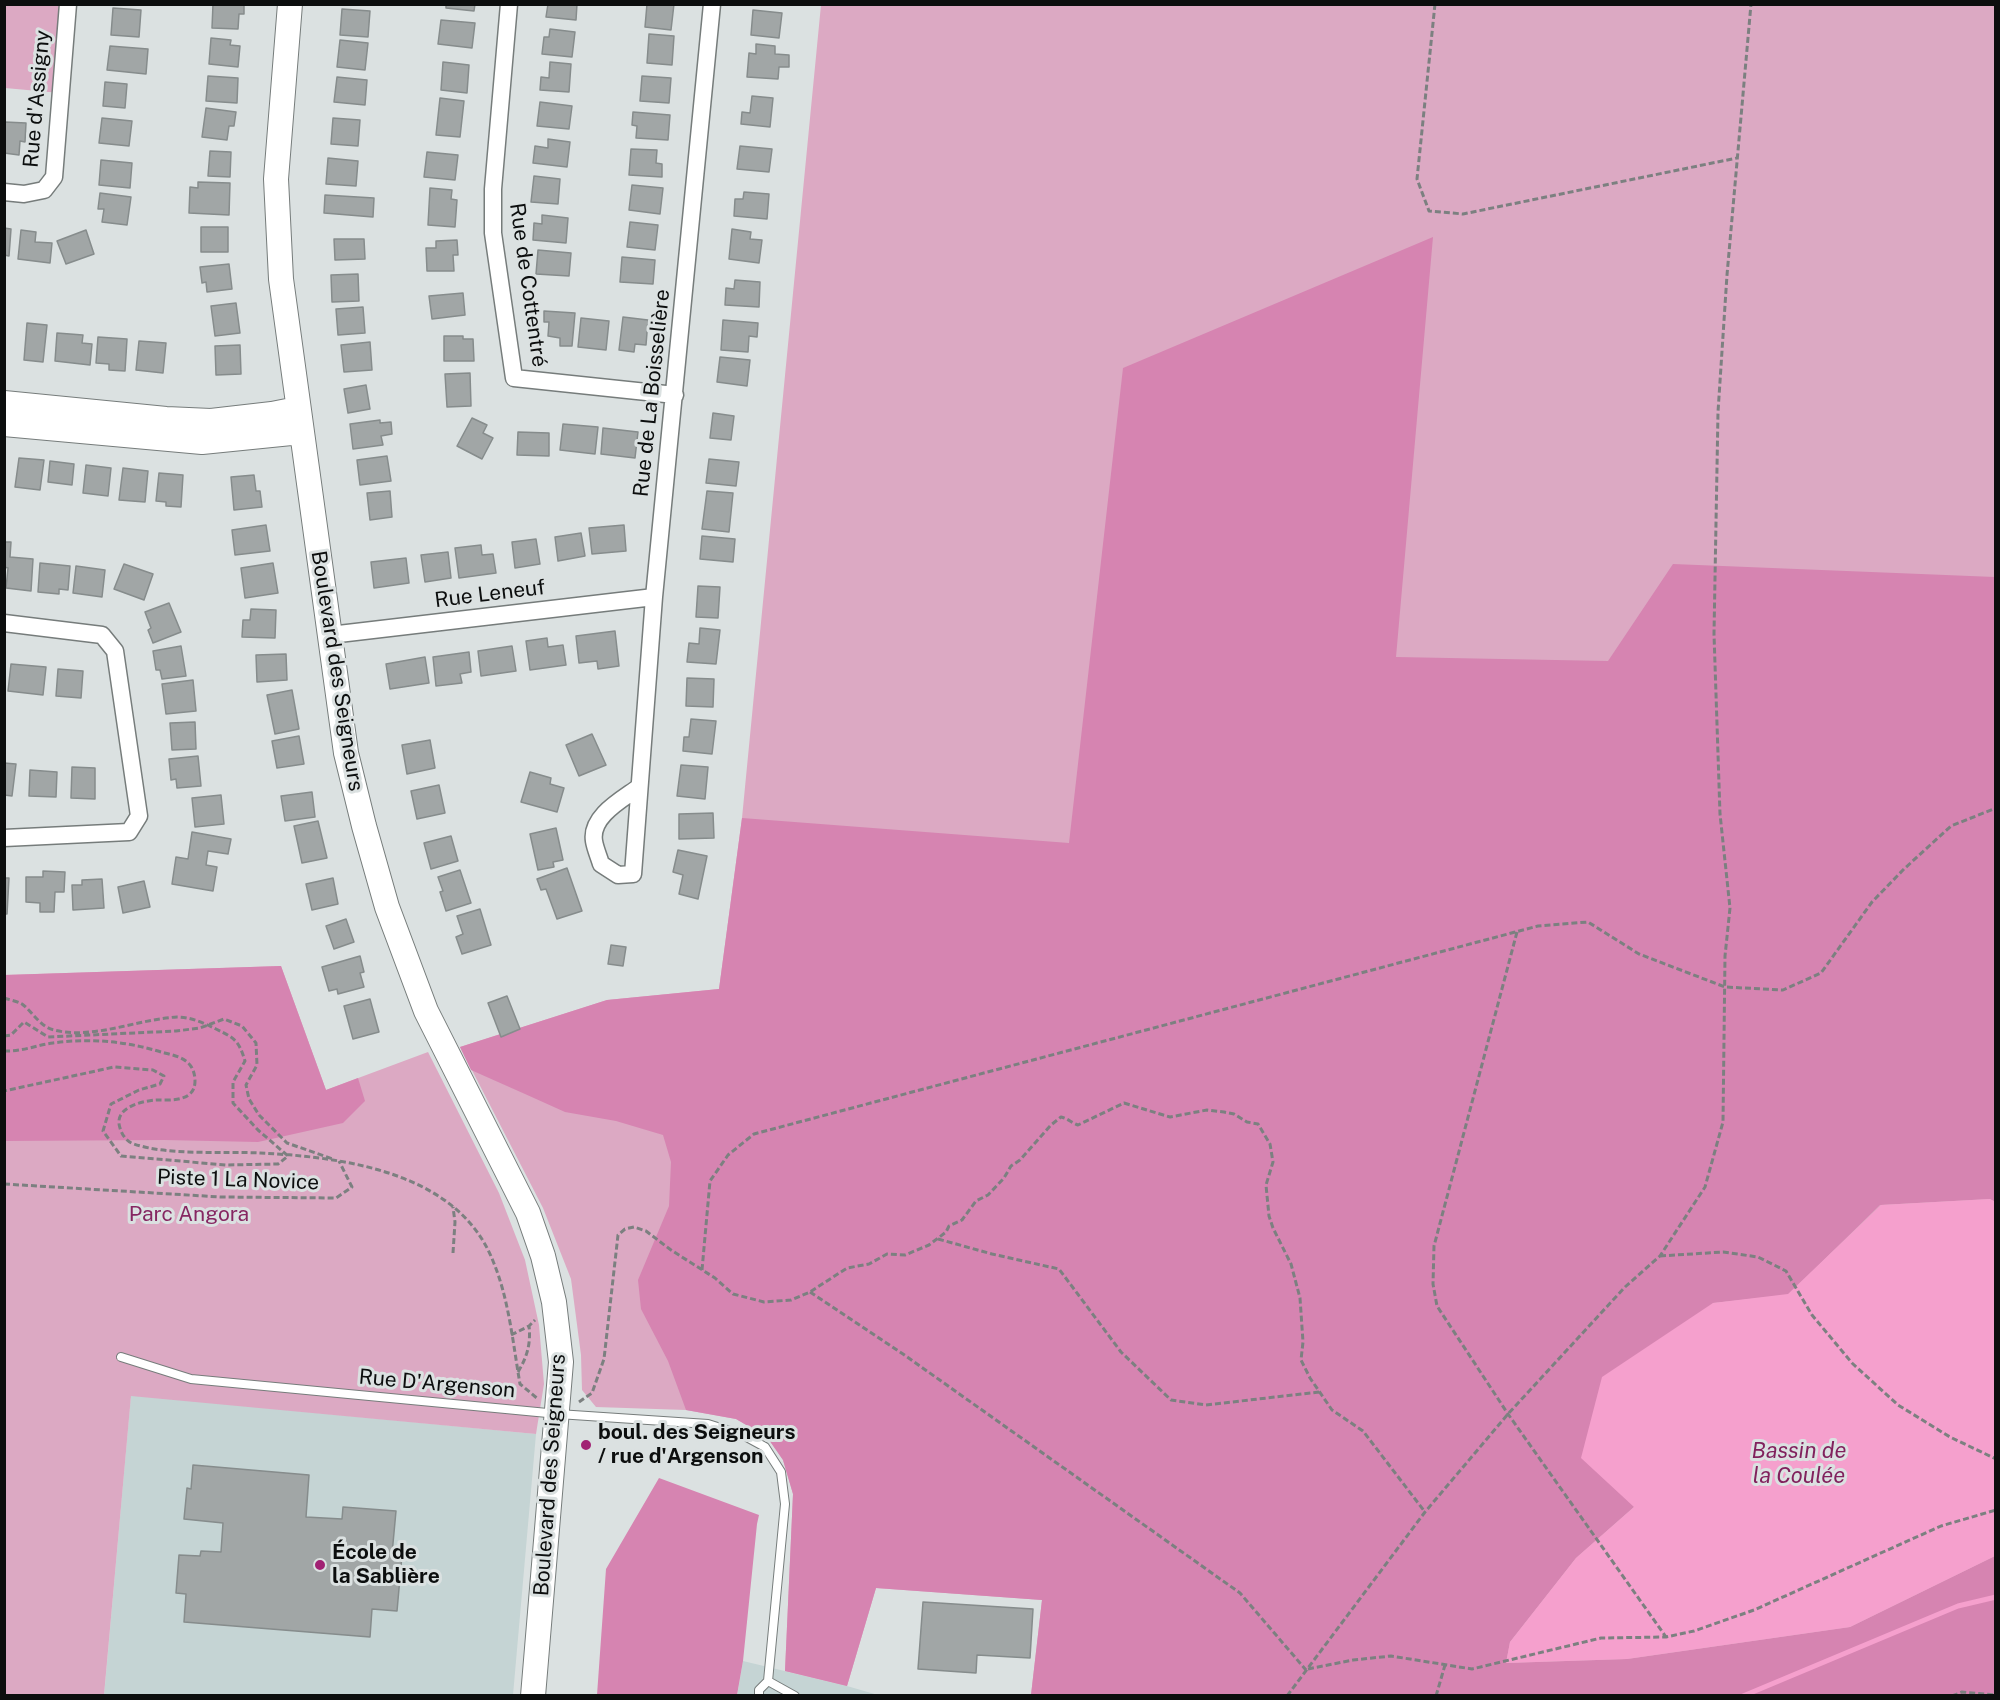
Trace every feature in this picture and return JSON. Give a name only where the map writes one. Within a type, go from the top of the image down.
[{"type":"street","name":"Rue d'Assigny","points":[[4,192],[24,194],[44,190],[54,177],[68,4]]},
{"type":"street","name":"Boulevard des Seigneurs","points":[[290,4],[276,179],[281,279],[346,753],[387,907],[426,1011],[528,1213],[543,1256],[554,1302],[561,1362],[533,1695]]},
{"type":"street","name":"Rue de Cottentré","points":[[509,4],[493,189],[493,233],[514,378],[675,395]]},
{"type":"street","name":"Rue de La Boisselière","points":[[639,787],[609,809],[598,822],[593,838],[601,864],[618,875],[633,874],[654,597],[712,4]]},
{"type":"street","points":[[4,403],[166,419],[211,421],[272,414],[299,420]]},
{"type":"street","points":[[4,424],[202,442],[299,420]]},
{"type":"street","name":"Rue Leneuf","points":[[330,635],[654,597]]},
{"type":"street","points":[[4,623],[102,634],[115,651],[139,816],[129,832],[4,838]]},
{"type":"lane","name":"Rue D'Argenson","points":[[121,1357],[191,1379],[558,1414],[708,1424],[744,1435],[765,1447],[781,1472],[785,1503],[768,1681]]},
{"type":"lane","points":[[759,1695],[759,1690],[768,1681],[795,1695]]},
{"type":"path","points":[[1435,4],[1417,179],[1430,211],[1463,214],[1737,158]]},
{"type":"path","points":[[1287,1695],[1425,1512],[1508,1413],[1625,1287],[1660,1256],[1705,1187],[1724,1122],[1725,987],[1730,908],[1720,814],[1714,599],[1718,412],[1727,275],[1752,4]]},
{"type":"path","points":[[702,1270],[710,1181],[728,1155],[754,1134],[1538,926],[1588,922],[1638,954],[1725,987],[1783,990],[1821,973],[1872,902],[1951,826],[1995,808]]},
{"type":"path","points":[[1517,932],[1434,1246],[1433,1284],[1437,1306],[1508,1413],[1666,1637]]},
{"type":"path","points":[[4,998],[21,1004],[40,1023],[52,1030],[70,1032],[108,1030],[177,1017],[197,1020],[223,1032],[240,1044],[245,1061],[233,1082],[233,1103],[258,1130],[288,1156]]},
{"type":"path","name":"Piste 1 La Novice","points":[[4,1036],[11,1035],[24,1022],[48,1037],[176,1031],[209,1026],[224,1019],[242,1026],[256,1043],[257,1065],[246,1085],[249,1100],[259,1115],[287,1143],[339,1161],[352,1186],[336,1198],[221,1197],[4,1184]]},
{"type":"path","points":[[4,1051],[53,1043],[95,1040],[137,1045],[181,1058],[191,1065],[195,1074],[195,1085],[192,1092],[176,1101],[154,1100],[125,1109],[118,1121],[124,1138],[132,1144],[174,1151],[262,1153],[339,1161],[394,1173],[425,1188],[453,1206],[477,1231],[493,1260],[504,1298],[520,1384],[558,1414],[592,1394],[604,1359],[618,1236],[625,1229],[634,1227],[646,1230],[733,1294],[764,1302],[791,1300],[810,1292],[847,1268],[869,1264],[887,1254],[904,1255],[938,1239],[946,1232],[948,1226],[962,1220],[976,1201],[988,1195],[1004,1178],[1011,1166],[1020,1160],[1061,1117],[1078,1125],[1124,1104],[1170,1117],[1207,1110],[1234,1114],[1247,1122],[1258,1124],[1270,1144],[1273,1162],[1266,1191],[1269,1216],[1292,1264],[1296,1281],[1302,1312],[1301,1360],[1332,1410],[1364,1431],[1425,1512]]},
{"type":"path","points":[[4,1092],[114,1067],[153,1070],[164,1076],[160,1084],[139,1090],[111,1104],[103,1131],[121,1156],[226,1165],[278,1164],[288,1156]]},
{"type":"path","points":[[453,1206],[455,1222],[453,1253]]},
{"type":"path","points":[[938,1239],[1059,1269],[1121,1352],[1171,1400],[1206,1405],[1319,1392]]},
{"type":"path","points":[[1660,1256],[1723,1252],[1758,1257],[1786,1271],[1812,1316],[1852,1363],[1898,1405],[1950,1437],[1995,1459]]},
{"type":"path","points":[[810,1292],[903,1354],[1240,1593],[1306,1670]]},
{"type":"path","points":[[518,1373],[526,1359],[531,1339],[529,1326]]},
{"type":"path","points":[[1306,1670],[1353,1660],[1391,1656],[1472,1669],[1601,1638],[1666,1637],[1694,1632],[1754,1610],[1941,1526],[1995,1510]]},
{"type":"path","points":[[1436,1695],[1445,1665]]},
{"type":"path","points":[[1952,1695],[1962,1692],[1995,1695]]},
{"type":"shaded area","points":[[1433,237],[1396,657],[1608,661],[1673,564],[1995,577],[1995,1202],[1990,1199],[1880,1205],[1788,1295],[1713,1303],[1635,1506],[1576,1558],[1510,1642],[1506,1663],[1627,1659],[1850,1627],[1995,1556],[1995,1695],[1031,1695],[1042,1600],[876,1588],[847,1686],[785,1671],[793,1494],[783,1460],[767,1437],[736,1419],[686,1410],[668,1361],[641,1309],[638,1280],[669,1206],[671,1162],[663,1135],[616,1121],[565,1112],[471,1070],[460,1047],[607,1000],[719,989],[742,818],[1069,843],[1123,368]]},
{"type":"shaded area","points":[[281,966],[326,1090],[358,1078],[365,1101],[343,1123],[258,1142],[5,1141],[5,975]]},
{"type":"shaded area","name":"École de la Sablière","points":[[131,1395],[536,1434],[513,1695],[104,1696]]},
{"type":"shaded area","points":[[659,1478],[759,1515],[743,1661],[737,1695],[597,1695],[606,1569]]},
{"type":"shaded area","points":[[743,1661],[847,1686],[878,1695],[737,1696]]},
{"type":"green space","points":[[4,5],[68,5],[60,93],[5,88]]},
{"type":"green space","points":[[821,5],[1995,5],[1995,1695],[1031,1695],[1042,1600],[876,1588],[847,1686],[785,1671],[793,1494],[783,1460],[767,1437],[736,1419],[686,1410],[596,1407],[582,1390],[581,1355],[571,1279],[543,1208],[460,1047],[607,1000],[719,989],[742,818]]},
{"type":"green space","name":"Parc Angora","points":[[281,966],[326,1090],[428,1052],[499,1193],[525,1260],[539,1325],[544,1384],[536,1434],[131,1396],[104,1695],[5,1695],[4,975]]},
{"type":"water","name":"Bassin de la Coulée","points":[[1990,1199],[1996,1202],[1995,1556],[1850,1627],[1627,1659],[1506,1663],[1510,1642],[1576,1558],[1634,1507],[1581,1458],[1602,1377],[1713,1303],[1788,1294],[1881,1205]]},
{"type":"building","points":[[213,4],[244,4],[244,14],[239,14],[238,29],[212,28]]},
{"type":"building","points":[[446,4],[475,4],[474,11],[446,8]]},
{"type":"building","points":[[548,4],[577,4],[576,20],[546,17]]},
{"type":"building","points":[[647,4],[674,4],[671,30],[645,27]]},
{"type":"building","points":[[113,8],[141,10],[139,37],[111,35]]},
{"type":"building","points":[[342,9],[370,11],[368,37],[340,35]]},
{"type":"building","points":[[753,10],[782,13],[779,38],[751,35]]},
{"type":"building","points":[[441,20],[475,23],[472,48],[438,44]]},
{"type":"building","points":[[550,29],[575,32],[572,57],[542,54],[544,37],[549,37]]},
{"type":"building","points":[[649,34],[674,36],[672,65],[647,63]]},
{"type":"building","points":[[211,38],[231,40],[230,45],[240,46],[238,67],[209,64]]},
{"type":"building","points":[[340,40],[368,43],[365,70],[337,67]]},
{"type":"building","points":[[756,44],[775,46],[775,54],[789,55],[789,67],[779,67],[778,79],[747,77],[749,53],[756,54]]},
{"type":"building","points":[[110,46],[148,49],[146,74],[107,70]]},
{"type":"building","points":[[443,62],[469,65],[467,93],[441,90]]},
{"type":"building","points":[[550,62],[571,64],[569,92],[540,90],[541,77],[549,78]]},
{"type":"building","points":[[208,76],[238,78],[237,103],[206,101]]},
{"type":"building","points":[[642,76],[671,78],[669,103],[640,101]]},
{"type":"building","points":[[337,77],[367,80],[365,105],[334,102]]},
{"type":"building","points":[[105,82],[127,84],[125,108],[103,106]]},
{"type":"building","points":[[752,96],[773,98],[770,127],[741,124],[742,112],[750,113]]},
{"type":"building","points":[[440,98],[464,101],[460,137],[436,135]]},
{"type":"building","points":[[540,102],[572,106],[569,129],[537,126]]},
{"type":"building","points":[[206,108],[236,112],[234,126],[229,126],[227,140],[202,137]]},
{"type":"building","points":[[633,112],[670,115],[668,140],[636,138],[637,126],[632,125]]},
{"type":"building","points":[[102,118],[132,121],[129,146],[99,143]]},
{"type":"building","points":[[333,118],[360,120],[358,146],[331,144]]},
{"type":"building","points":[[5,122],[26,123],[25,142],[20,141],[19,155],[4,153]]},
{"type":"building","points":[[548,139],[570,142],[567,167],[533,163],[535,146],[548,148]]},
{"type":"building","points":[[740,146],[772,149],[769,172],[737,169]]},
{"type":"building","points":[[631,149],[657,150],[656,163],[662,164],[662,177],[629,175]]},
{"type":"building","points":[[210,151],[231,152],[230,177],[208,176]]},
{"type":"building","points":[[427,152],[458,155],[455,180],[424,177]]},
{"type":"building","points":[[328,158],[358,161],[356,186],[326,184]]},
{"type":"building","points":[[101,160],[132,163],[130,188],[99,185]]},
{"type":"building","points":[[534,176],[560,179],[558,204],[531,202]]},
{"type":"building","points":[[198,182],[230,183],[229,215],[189,213],[190,187],[198,188]]},
{"type":"building","points":[[632,185],[663,188],[660,214],[629,210]]},
{"type":"building","points":[[430,188],[452,190],[451,199],[457,200],[455,227],[428,225]]},
{"type":"building","points":[[744,192],[769,194],[767,219],[734,216],[735,199],[743,199]]},
{"type":"building","points":[[100,193],[131,197],[127,225],[102,222],[104,209],[98,209]]},
{"type":"building","points":[[325,195],[374,198],[373,217],[324,213]]},
{"type":"building","points":[[542,215],[568,218],[566,243],[533,240],[534,223],[542,224]]},
{"type":"building","points":[[630,222],[658,225],[655,250],[627,247]]},
{"type":"building","points":[[201,227],[228,227],[228,252],[201,252]]},
{"type":"building","points":[[4,228],[11,229],[9,256],[4,255]]},
{"type":"building","points":[[732,229],[751,232],[750,239],[762,240],[759,263],[729,259]]},
{"type":"building","points":[[21,230],[36,232],[35,242],[52,243],[50,263],[18,259]]},
{"type":"building","points":[[86,230],[94,254],[66,264],[57,241]]},
{"type":"building","points":[[334,239],[364,239],[365,259],[335,260]]},
{"type":"building","points":[[457,240],[458,255],[453,255],[454,271],[427,271],[426,248],[436,248],[436,241]]},
{"type":"building","points":[[538,250],[571,253],[569,276],[536,274]]},
{"type":"building","points":[[622,257],[655,260],[653,284],[620,282]]},
{"type":"building","points":[[229,264],[232,289],[207,292],[206,282],[202,283],[200,267]]},
{"type":"building","points":[[358,274],[359,301],[332,302],[331,275]]},
{"type":"building","points":[[735,280],[760,282],[759,307],[725,305],[726,288],[734,289]]},
{"type":"building","points":[[463,293],[465,315],[432,319],[429,296]]},
{"type":"building","points":[[236,303],[240,333],[215,336],[211,306]]},
{"type":"building","points":[[363,307],[365,333],[338,335],[336,309]]},
{"type":"building","points":[[544,311],[575,313],[572,346],[560,346],[560,338],[548,336],[549,322],[544,322]]},
{"type":"building","points":[[623,317],[648,320],[646,345],[635,344],[634,352],[619,350]]},
{"type":"building","points":[[581,318],[609,321],[606,350],[578,347]]},
{"type":"building","points":[[723,320],[758,323],[757,337],[749,336],[748,352],[721,350]]},
{"type":"building","points":[[27,323],[47,325],[43,362],[24,360]]},
{"type":"building","points":[[57,333],[83,335],[82,343],[92,344],[90,365],[55,361]]},
{"type":"building","points":[[444,336],[463,336],[463,339],[473,339],[474,361],[444,361]]},
{"type":"building","points":[[98,337],[127,339],[125,371],[109,370],[109,364],[96,363]]},
{"type":"building","points":[[139,341],[166,343],[163,373],[136,370]]},
{"type":"building","points":[[370,342],[372,370],[344,372],[341,345]]},
{"type":"building","points":[[240,345],[241,374],[216,375],[215,346]]},
{"type":"building","points":[[720,357],[750,360],[747,386],[717,382]]},
{"type":"building","points":[[470,373],[471,406],[447,407],[445,374]]},
{"type":"building","points":[[366,385],[370,409],[348,413],[344,389]]},
{"type":"building","points":[[713,413],[734,416],[731,440],[710,438]]},
{"type":"building","points":[[472,418],[487,425],[483,433],[493,438],[482,459],[457,446]]},
{"type":"building","points":[[380,420],[380,423],[391,422],[392,434],[381,436],[383,445],[353,449],[350,424]]},
{"type":"building","points":[[563,424],[598,427],[595,454],[560,450]]},
{"type":"building","points":[[603,428],[638,432],[635,458],[601,454]]},
{"type":"building","points":[[518,432],[549,433],[549,456],[517,455]]},
{"type":"building","points":[[387,456],[391,481],[360,485],[357,460]]},
{"type":"building","points":[[19,458],[44,460],[40,490],[15,487]]},
{"type":"building","points":[[709,459],[739,462],[736,486],[706,483]]},
{"type":"building","points":[[50,461],[74,464],[72,485],[48,482]]},
{"type":"building","points":[[86,465],[111,468],[108,496],[83,493]]},
{"type":"building","points":[[123,468],[148,471],[145,502],[119,500]]},
{"type":"building","points":[[159,473],[183,475],[181,507],[166,506],[166,502],[156,501]]},
{"type":"building","points":[[254,475],[256,491],[260,491],[262,507],[234,510],[231,477]]},
{"type":"building","points":[[390,491],[392,517],[370,520],[367,493]]},
{"type":"building","points":[[707,491],[733,493],[729,532],[702,529]]},
{"type":"building","points":[[266,525],[270,551],[235,555],[232,530]]},
{"type":"building","points":[[624,525],[626,551],[592,554],[589,528]]},
{"type":"building","points":[[581,533],[585,556],[558,561],[555,537]]},
{"type":"building","points":[[702,536],[735,539],[733,562],[700,559]]},
{"type":"building","points":[[536,539],[540,564],[515,568],[512,542]]},
{"type":"building","points":[[4,542],[11,542],[10,557],[33,559],[31,591],[6,588],[8,568],[4,567]]},
{"type":"building","points":[[481,545],[482,555],[493,554],[496,573],[459,578],[455,548]]},
{"type":"building","points":[[448,552],[451,578],[425,582],[421,555]]},
{"type":"building","points":[[406,558],[409,583],[374,588],[371,562]]},
{"type":"building","points":[[40,563],[70,566],[68,590],[59,589],[59,594],[38,592]]},
{"type":"building","points":[[273,563],[278,593],[245,598],[241,568]]},
{"type":"building","points":[[124,564],[153,574],[144,600],[114,589]]},
{"type":"building","points":[[76,566],[105,570],[102,597],[73,593]]},
{"type":"building","points":[[698,586],[720,587],[718,618],[696,617]]},
{"type":"building","points":[[169,603],[181,632],[153,643],[148,630],[151,628],[145,612]]},
{"type":"building","points":[[251,609],[276,610],[275,638],[242,637],[243,620],[250,620]]},
{"type":"building","points":[[700,628],[720,630],[716,664],[687,662],[689,643],[699,644]]},
{"type":"building","points":[[615,631],[619,666],[598,669],[597,661],[579,663],[576,636]]},
{"type":"building","points":[[547,638],[548,647],[563,645],[566,665],[530,670],[526,641]]},
{"type":"building","points":[[181,646],[186,676],[162,679],[160,670],[156,670],[153,651]]},
{"type":"building","points":[[512,646],[516,671],[481,676],[478,651]]},
{"type":"building","points":[[469,652],[471,672],[460,674],[462,683],[436,686],[433,657]]},
{"type":"building","points":[[286,654],[287,680],[257,682],[256,655]]},
{"type":"building","points":[[425,657],[429,683],[390,689],[386,664]]},
{"type":"building","points":[[11,664],[46,667],[43,695],[8,691]]},
{"type":"building","points":[[58,669],[83,671],[81,698],[56,696]]},
{"type":"building","points":[[687,678],[714,679],[713,707],[686,706]]},
{"type":"building","points":[[193,680],[196,711],[166,714],[162,684]]},
{"type":"building","points":[[292,690],[299,729],[275,734],[267,695]]},
{"type":"building","points":[[691,719],[716,721],[712,754],[683,751],[684,737],[689,737]]},
{"type":"building","points":[[195,722],[196,749],[172,750],[170,723]]},
{"type":"building","points":[[592,734],[606,765],[579,776],[566,745]]},
{"type":"building","points":[[299,736],[304,764],[277,768],[272,741]]},
{"type":"building","points":[[430,740],[435,768],[407,774],[402,745]]},
{"type":"building","points":[[198,756],[201,786],[177,788],[176,779],[171,780],[169,759]]},
{"type":"building","points":[[4,763],[16,764],[12,796],[4,795]]},
{"type":"building","points":[[681,765],[708,767],[705,799],[677,796]]},
{"type":"building","points":[[72,767],[95,768],[95,799],[71,798]]},
{"type":"building","points":[[30,770],[57,772],[56,797],[29,796]]},
{"type":"building","points":[[530,772],[551,778],[550,784],[564,788],[557,812],[521,802]]},
{"type":"building","points":[[439,785],[445,813],[417,819],[411,791]]},
{"type":"building","points":[[312,792],[315,817],[285,821],[281,796]]},
{"type":"building","points":[[221,795],[224,824],[195,827],[192,798]]},
{"type":"building","points":[[713,813],[714,838],[679,839],[679,814]]},
{"type":"building","points":[[318,821],[327,858],[302,863],[294,826]]},
{"type":"building","points":[[556,828],[563,860],[553,862],[554,867],[538,870],[530,834]]},
{"type":"building","points":[[192,832],[231,839],[228,854],[208,851],[206,865],[217,867],[213,891],[172,884],[176,857],[188,859]]},
{"type":"building","points":[[451,836],[458,861],[431,869],[424,843]]},
{"type":"building","points":[[678,850],[707,856],[698,899],[679,894],[683,875],[673,872]]},
{"type":"building","points":[[567,868],[582,911],[557,919],[546,889],[541,890],[537,879]]},
{"type":"building","points":[[460,870],[471,903],[446,911],[438,877]]},
{"type":"building","points":[[43,871],[65,872],[64,892],[55,892],[54,912],[40,912],[40,903],[26,902],[26,877],[43,877]]},
{"type":"building","points":[[4,878],[9,878],[7,914],[4,914]]},
{"type":"building","points":[[333,878],[338,904],[312,910],[306,884]]},
{"type":"building","points":[[102,879],[104,908],[73,910],[72,885],[82,885],[82,880]]},
{"type":"building","points":[[144,881],[150,907],[123,913],[118,887]]},
{"type":"building","points":[[480,909],[491,945],[462,954],[456,937],[463,934],[457,916]]},
{"type":"building","points":[[346,919],[354,942],[334,949],[326,926]]},
{"type":"building","points":[[611,945],[626,947],[623,966],[608,964]]},
{"type":"building","points":[[360,956],[364,972],[360,973],[364,987],[338,994],[337,989],[329,991],[322,967]]},
{"type":"building","points":[[507,996],[520,1029],[501,1037],[488,1003]]},
{"type":"building","points":[[370,999],[379,1032],[353,1039],[344,1006]]},
{"type":"building","points":[[193,1465],[309,1475],[306,1517],[342,1519],[343,1507],[396,1511],[392,1554],[402,1555],[397,1611],[372,1609],[370,1637],[184,1622],[186,1594],[176,1593],[179,1555],[200,1556],[201,1551],[221,1552],[223,1523],[184,1519],[187,1488],[191,1489]]},
{"type":"building","points":[[923,1602],[1033,1609],[1030,1658],[977,1655],[976,1673],[918,1669]]},
{"type":"waterway","points":[[1743,1696],[1958,1606],[1996,1597]]},
{"type":"place","name":"boul. des Seigneurs / rue d'Argenson","points":[[586,1445]]},
{"type":"place","name":"École de la Sablière","points":[[320,1565]]}]
